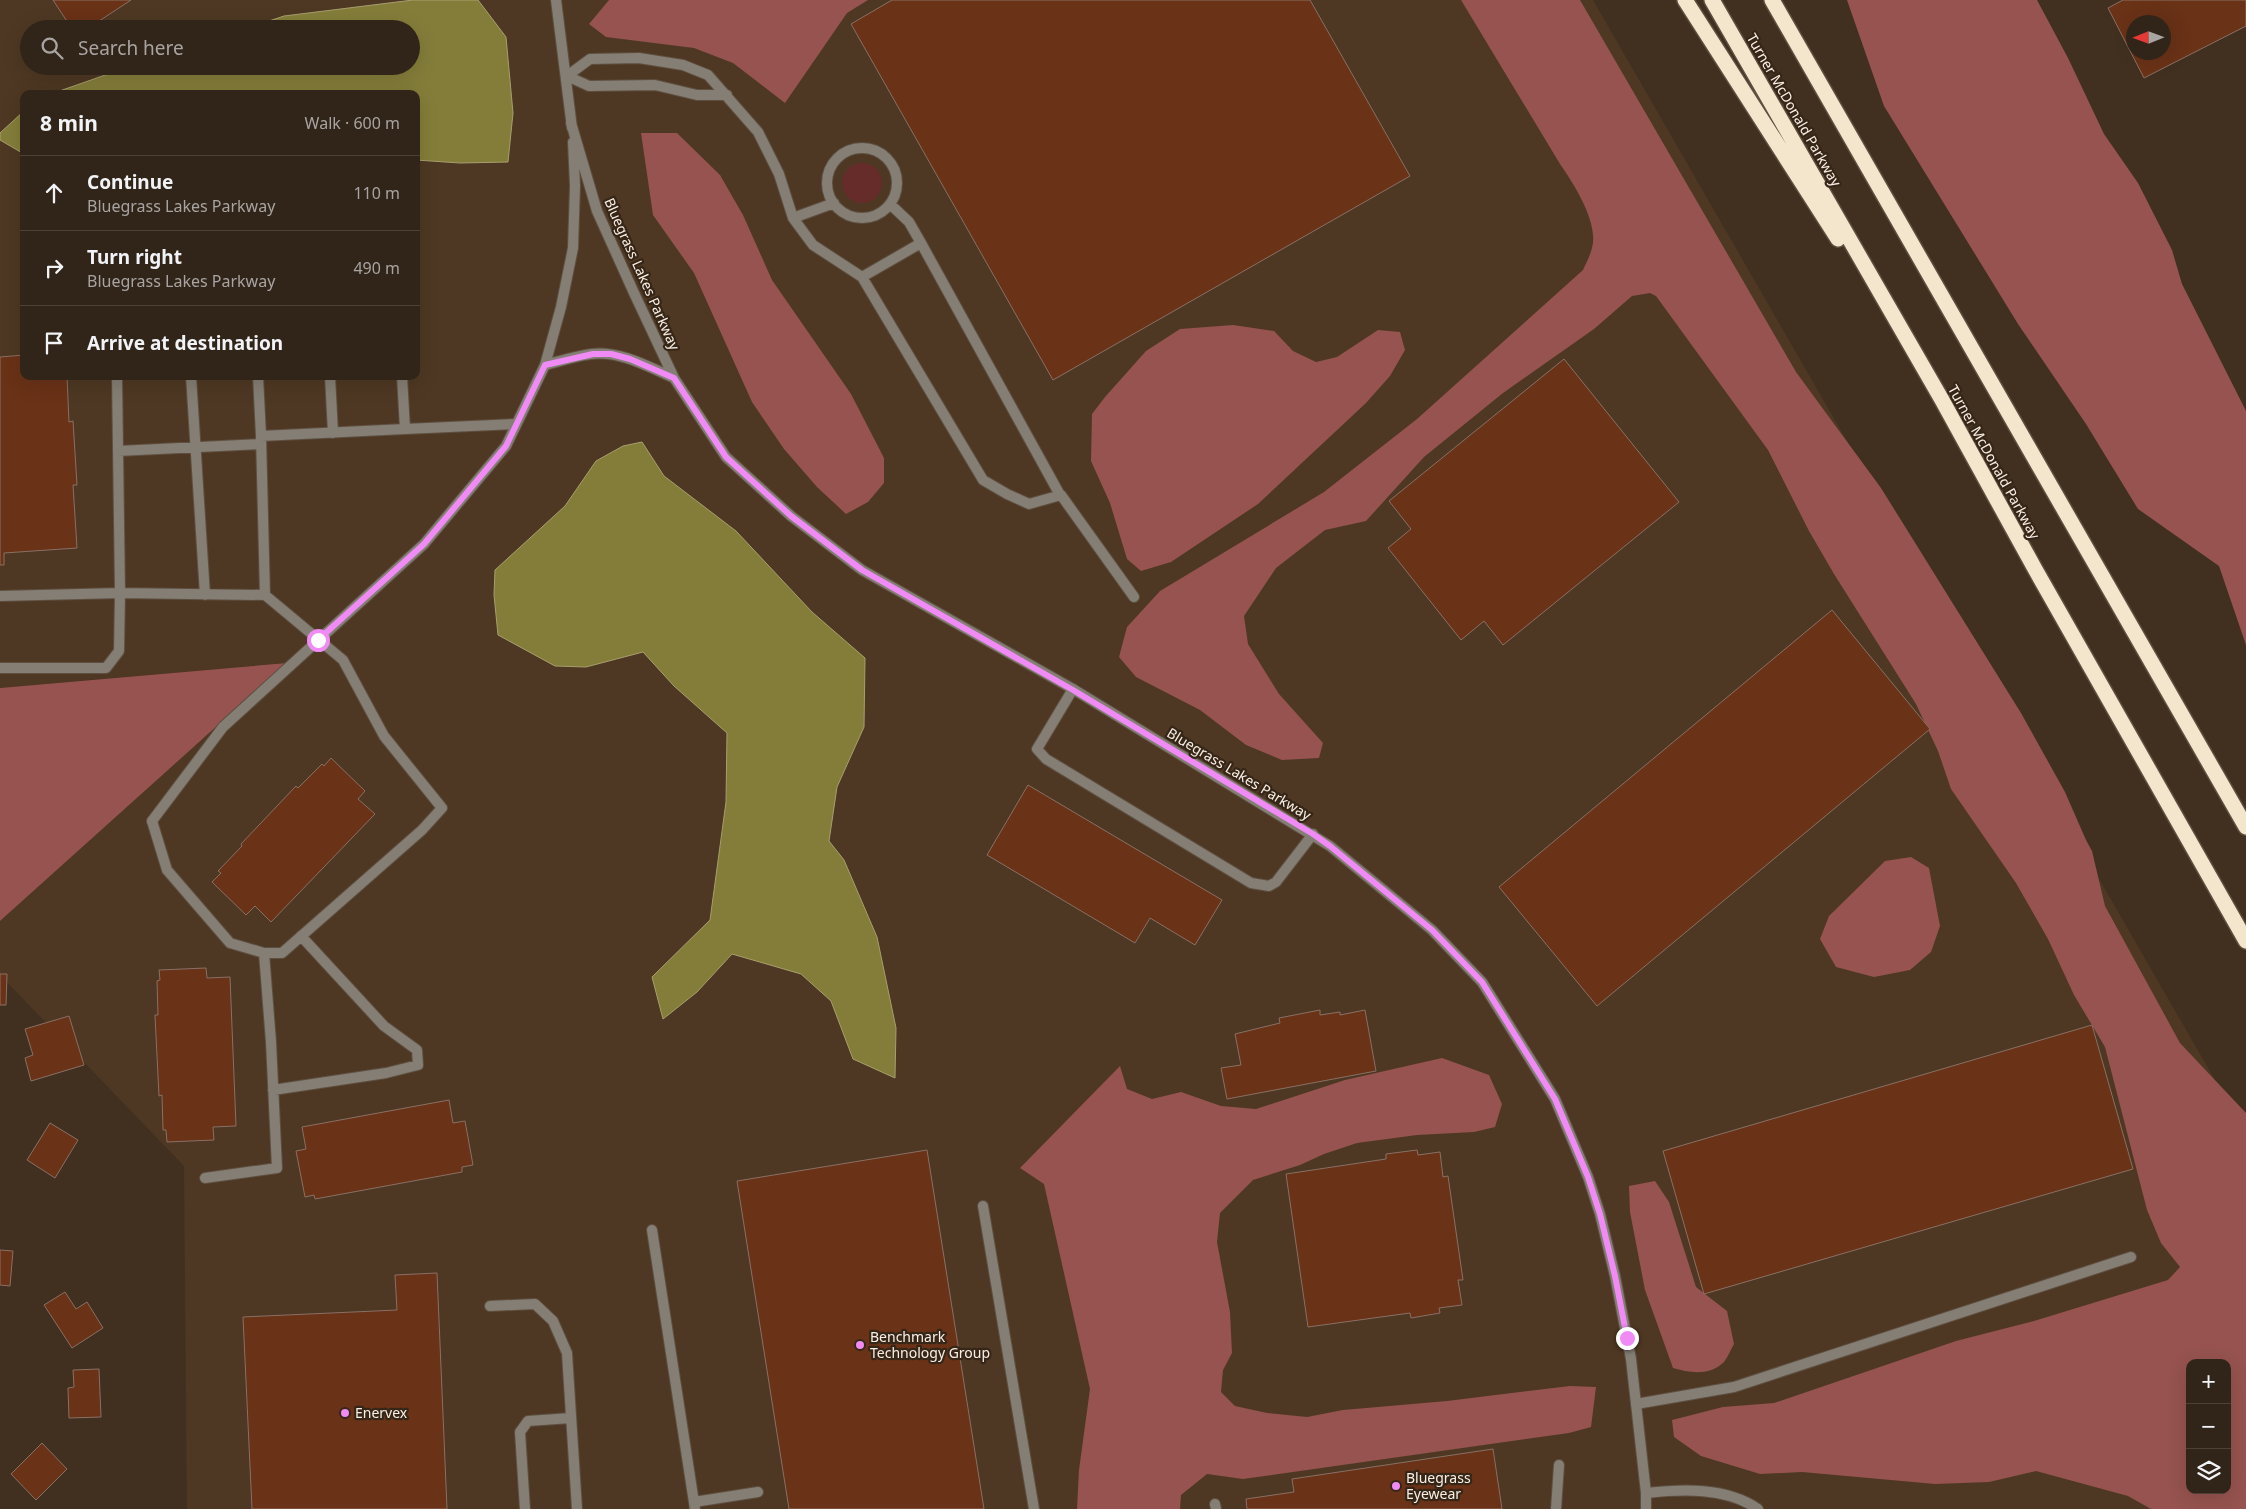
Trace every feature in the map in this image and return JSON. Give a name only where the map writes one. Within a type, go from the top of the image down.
[{"type":"highway","points":[[1685,0],[1942,400]]},
{"type":"highway","name":"Turner McDonald Parkway","points":[[1712,0],[1942,400],[2035,569],[2246,940]]},
{"type":"highway","points":[[1772,0],[2246,826]]},
{"type":"street","name":"Bluegrass Lakes Parkway","points":[[264,953],[230,943],[167,870],[152,821],[223,727],[424,544],[506,446],[545,365],[560,308],[572,248],[575,186],[571,123],[567,76],[556,0]]},
{"type":"street","points":[[567,76],[590,59],[639,58],[683,65],[708,75],[758,132],[779,174],[793,218],[813,245],[862,277],[983,480],[1029,504],[1060,495]]},
{"type":"street","points":[[567,76],[590,86],[655,85],[697,95],[726,95]]},
{"type":"street","name":"Bluegrass Lakes Parkway","points":[[571,123],[602,226],[674,378],[726,457],[791,516],[862,570],[1073,690],[1313,834],[1432,930],[1482,982],[1555,1099],[1585,1168],[1600,1214],[1625,1330],[1636,1404],[1646,1493],[1646,1509]]},
{"type":"street","points":[[857,148],[869,148],[880,152],[889,160],[895,170],[898,182],[896,194],[882,212],[872,217],[861,218],[841,211],[834,203],[828,192],[827,180],[833,164],[846,151],[857,148]]},
{"type":"street","points":[[793,218],[834,203]]},
{"type":"street","points":[[890,204],[909,222],[1060,495],[1134,596]]},
{"type":"street","points":[[862,277],[921,243]]},
{"type":"street","points":[[545,365],[593,354],[611,354],[630,359],[674,378]]},
{"type":"street","points":[[0,668],[106,668],[119,651],[120,593],[116,380]]},
{"type":"street","points":[[191,380],[205,595]]},
{"type":"street","points":[[258,380],[264,595]]},
{"type":"street","points":[[330,380],[333,433]]},
{"type":"street","points":[[402,380],[404,429]]},
{"type":"street","points":[[118,451],[196,447],[333,433],[516,424]]},
{"type":"street","points":[[0,596],[120,593],[264,595],[343,660],[384,736],[442,808],[422,830],[282,953],[264,953],[277,1168],[205,1178]]},
{"type":"street","points":[[1073,690],[1036,749],[1046,759],[1251,883],[1269,886],[1276,882],[1313,834]]},
{"type":"street","points":[[273,1090],[386,1073],[418,1065],[417,1050],[384,1026],[301,936]]},
{"type":"street","points":[[984,1206],[1034,1509]]},
{"type":"street","points":[[652,1230],[694,1505],[758,1492]]},
{"type":"street","points":[[1636,1404],[1734,1387],[2131,1257]]},
{"type":"street","points":[[490,1306],[535,1304],[553,1322],[567,1353],[577,1509]]},
{"type":"street","points":[[525,1509],[520,1432],[528,1421],[571,1418]]},
{"type":"street","points":[[1556,1509],[1559,1465]]},
{"type":"street","points":[[1646,1493],[1679,1489],[1711,1493],[1743,1501],[1758,1509]]},
{"type":"shaded area","points":[[0,0],[1593,0],[2246,1134],[2246,1509],[187,1509],[184,1166],[0,975],[0,921],[286,663],[0,688]]},
{"type":"shaded area","points":[[413,0],[478,0],[506,37],[513,113],[508,162],[460,163],[420,160],[420,90],[62,90],[105,75],[420,75],[420,20],[272,20],[284,16]]},
{"type":"shaded area","points":[[609,0],[868,0],[847,13],[785,103],[733,63],[694,48],[606,37],[589,24]]},
{"type":"shaded area","points":[[1461,0],[1580,0],[1796,372],[1881,488],[2021,713],[2065,792],[2092,851],[2105,906],[2180,1043],[2246,1113],[2246,1509],[2151,1509],[2128,1496],[2036,1471],[1989,1482],[1935,1484],[1802,1472],[1760,1474],[1701,1456],[1674,1437],[1672,1420],[1723,1407],[1774,1403],[1956,1341],[2034,1321],[2168,1280],[2180,1267],[2161,1243],[2147,1210],[2105,1047],[2074,995],[2048,939],[2016,883],[1951,789],[1938,751],[1916,704],[1834,574],[1809,531],[1768,450],[1656,296],[1650,293],[1632,296],[1594,329],[1503,393],[1424,457],[1366,521],[1325,530],[1276,568],[1244,616],[1248,644],[1279,694],[1323,743],[1319,758],[1282,760],[1246,745],[1200,710],[1136,677],[1119,657],[1127,627],[1160,591],[1324,492],[1417,419],[1583,270],[1592,248],[1592,227],[1584,204]]},
{"type":"shaded area","points":[[1847,0],[2037,0],[2068,58],[2104,134],[2138,183],[2172,250],[2182,284],[2246,411],[2246,645],[2219,566],[2138,509],[2086,424],[2018,324],[1884,106]]},
{"type":"shaded area","points":[[20,115],[20,152],[0,140],[0,133]]},
{"type":"shaded area","points":[[641,133],[677,133],[720,175],[743,215],[772,280],[851,394],[884,458],[884,483],[868,502],[846,514],[817,487],[784,449],[752,402],[694,273],[653,215]]},
{"type":"shaded area","points":[[862,163],[876,169],[882,183],[876,197],[862,203],[848,197],[842,183],[848,169]]},
{"type":"shaded area","points":[[1233,325],[1274,331],[1293,351],[1316,362],[1337,357],[1378,330],[1400,332],[1405,350],[1390,376],[1366,403],[1258,504],[1171,562],[1141,571],[1127,559],[1110,503],[1091,461],[1092,414],[1146,351],[1180,329]]},
{"type":"shaded area","points":[[642,442],[664,476],[736,531],[812,612],[865,658],[864,727],[837,787],[829,841],[844,860],[877,937],[896,1028],[895,1078],[853,1059],[831,1001],[801,974],[732,954],[697,992],[663,1019],[652,977],[710,920],[726,802],[727,733],[674,686],[643,652],[586,667],[555,666],[498,635],[494,595],[495,570],[565,506],[596,461],[623,446]]},
{"type":"shaded area","points":[[287,663],[0,921],[0,688]]},
{"type":"shaded area","points":[[1911,857],[1929,868],[1940,926],[1931,952],[1910,970],[1874,977],[1836,967],[1820,939],[1829,916],[1885,861]]},
{"type":"shaded area","points":[[1442,1058],[1489,1075],[1502,1104],[1495,1127],[1474,1132],[1417,1135],[1357,1143],[1324,1154],[1300,1165],[1253,1180],[1220,1213],[1217,1242],[1230,1312],[1232,1353],[1223,1370],[1221,1392],[1235,1406],[1267,1413],[1307,1417],[1343,1410],[1447,1401],[1570,1386],[1596,1387],[1591,1427],[1569,1433],[1243,1479],[1207,1474],[1181,1495],[1180,1509],[1077,1509],[1079,1470],[1090,1389],[1044,1184],[1020,1168],[1120,1066],[1127,1089],[1152,1099],[1181,1092],[1221,1106],[1256,1109],[1345,1080]]},
{"type":"shaded area","points":[[1655,1181],[1669,1202],[1696,1287],[1727,1311],[1734,1344],[1724,1362],[1713,1370],[1693,1372],[1673,1368],[1645,1290],[1630,1212],[1629,1186]]},
{"type":"building","points":[[53,0],[131,0],[101,20],[66,20]]},
{"type":"building","points":[[892,0],[1310,0],[1410,176],[1053,380],[851,24]]},
{"type":"building","points":[[2123,0],[2246,0],[2246,26],[2144,78],[2135,60],[2171,60],[2171,15],[2126,15],[2126,43],[2108,8]]},
{"type":"building","points":[[20,355],[20,380],[67,380],[69,422],[73,421],[77,485],[73,485],[77,548],[4,553],[4,565],[0,565],[0,357]]},
{"type":"building","points":[[1564,359],[1679,502],[1503,645],[1484,621],[1461,640],[1388,548],[1411,529],[1389,501]]},
{"type":"building","points":[[1832,610],[1930,729],[1597,1006],[1499,887]]},
{"type":"building","points":[[331,758],[365,791],[358,799],[375,814],[271,922],[255,906],[246,915],[212,882],[221,873],[218,871],[242,846],[241,844],[296,786],[298,788],[322,764],[324,766]]},
{"type":"building","points":[[1028,785],[1222,900],[1195,945],[1150,918],[1135,943],[987,855]]},
{"type":"building","points":[[206,968],[207,978],[230,977],[236,1126],[213,1127],[214,1140],[167,1142],[166,1130],[163,1130],[162,1095],[159,1096],[155,1015],[158,1015],[157,981],[160,980],[159,970]]},
{"type":"building","points":[[0,974],[7,974],[6,1005],[0,1005]]},
{"type":"building","points":[[1320,1010],[1320,1015],[1340,1012],[1340,1015],[1365,1010],[1376,1071],[1227,1099],[1221,1068],[1241,1065],[1235,1034],[1280,1023],[1279,1018]]},
{"type":"building","points":[[69,1016],[84,1065],[31,1081],[25,1058],[33,1055],[25,1029]]},
{"type":"building","points":[[2092,1025],[2133,1169],[1704,1294],[1663,1151]]},
{"type":"building","points":[[449,1100],[453,1123],[465,1121],[473,1165],[462,1167],[462,1172],[315,1199],[314,1195],[305,1197],[296,1151],[306,1149],[302,1127]]},
{"type":"building","points":[[50,1123],[78,1140],[55,1178],[27,1160]]},
{"type":"building","name":"Benchmark Technology Group","points":[[927,1150],[984,1509],[789,1509],[737,1181]]},
{"type":"building","points":[[1417,1150],[1418,1155],[1440,1152],[1443,1177],[1448,1176],[1463,1280],[1458,1280],[1462,1305],[1439,1308],[1440,1313],[1411,1318],[1410,1313],[1308,1327],[1286,1174],[1386,1159],[1386,1154]]},
{"type":"building","points":[[0,1250],[13,1251],[10,1286],[0,1285]]},
{"type":"building","name":"Enervex","points":[[437,1273],[447,1509],[252,1509],[243,1317],[397,1310],[395,1275]]},
{"type":"building","points":[[65,1292],[76,1309],[87,1302],[103,1328],[72,1348],[44,1305]]},
{"type":"building","points":[[99,1369],[101,1417],[69,1418],[68,1388],[74,1387],[73,1370]]},
{"type":"building","points":[[42,1443],[67,1469],[36,1500],[11,1474]]},
{"type":"building","name":"Bluegrass Eyewear","points":[[1493,1449],[1502,1509],[1247,1509],[1246,1499],[1294,1492],[1292,1479]]},
{"type":"place","name":"Benchmark Technology Group","points":[[860,1345]]},
{"type":"place","name":"Enervex","points":[[345,1413]]},
{"type":"place","name":"Bluegrass Eyewear","points":[[1396,1486]]},
{"type":"route","points":[[318,640],[424,544],[506,446],[545,365],[593,354],[611,354],[630,359],[674,378],[726,457],[791,516],[862,570],[1073,690],[1313,834],[1432,930],[1482,982],[1555,1099],[1588,1177],[1600,1214],[1627,1338]]}]
